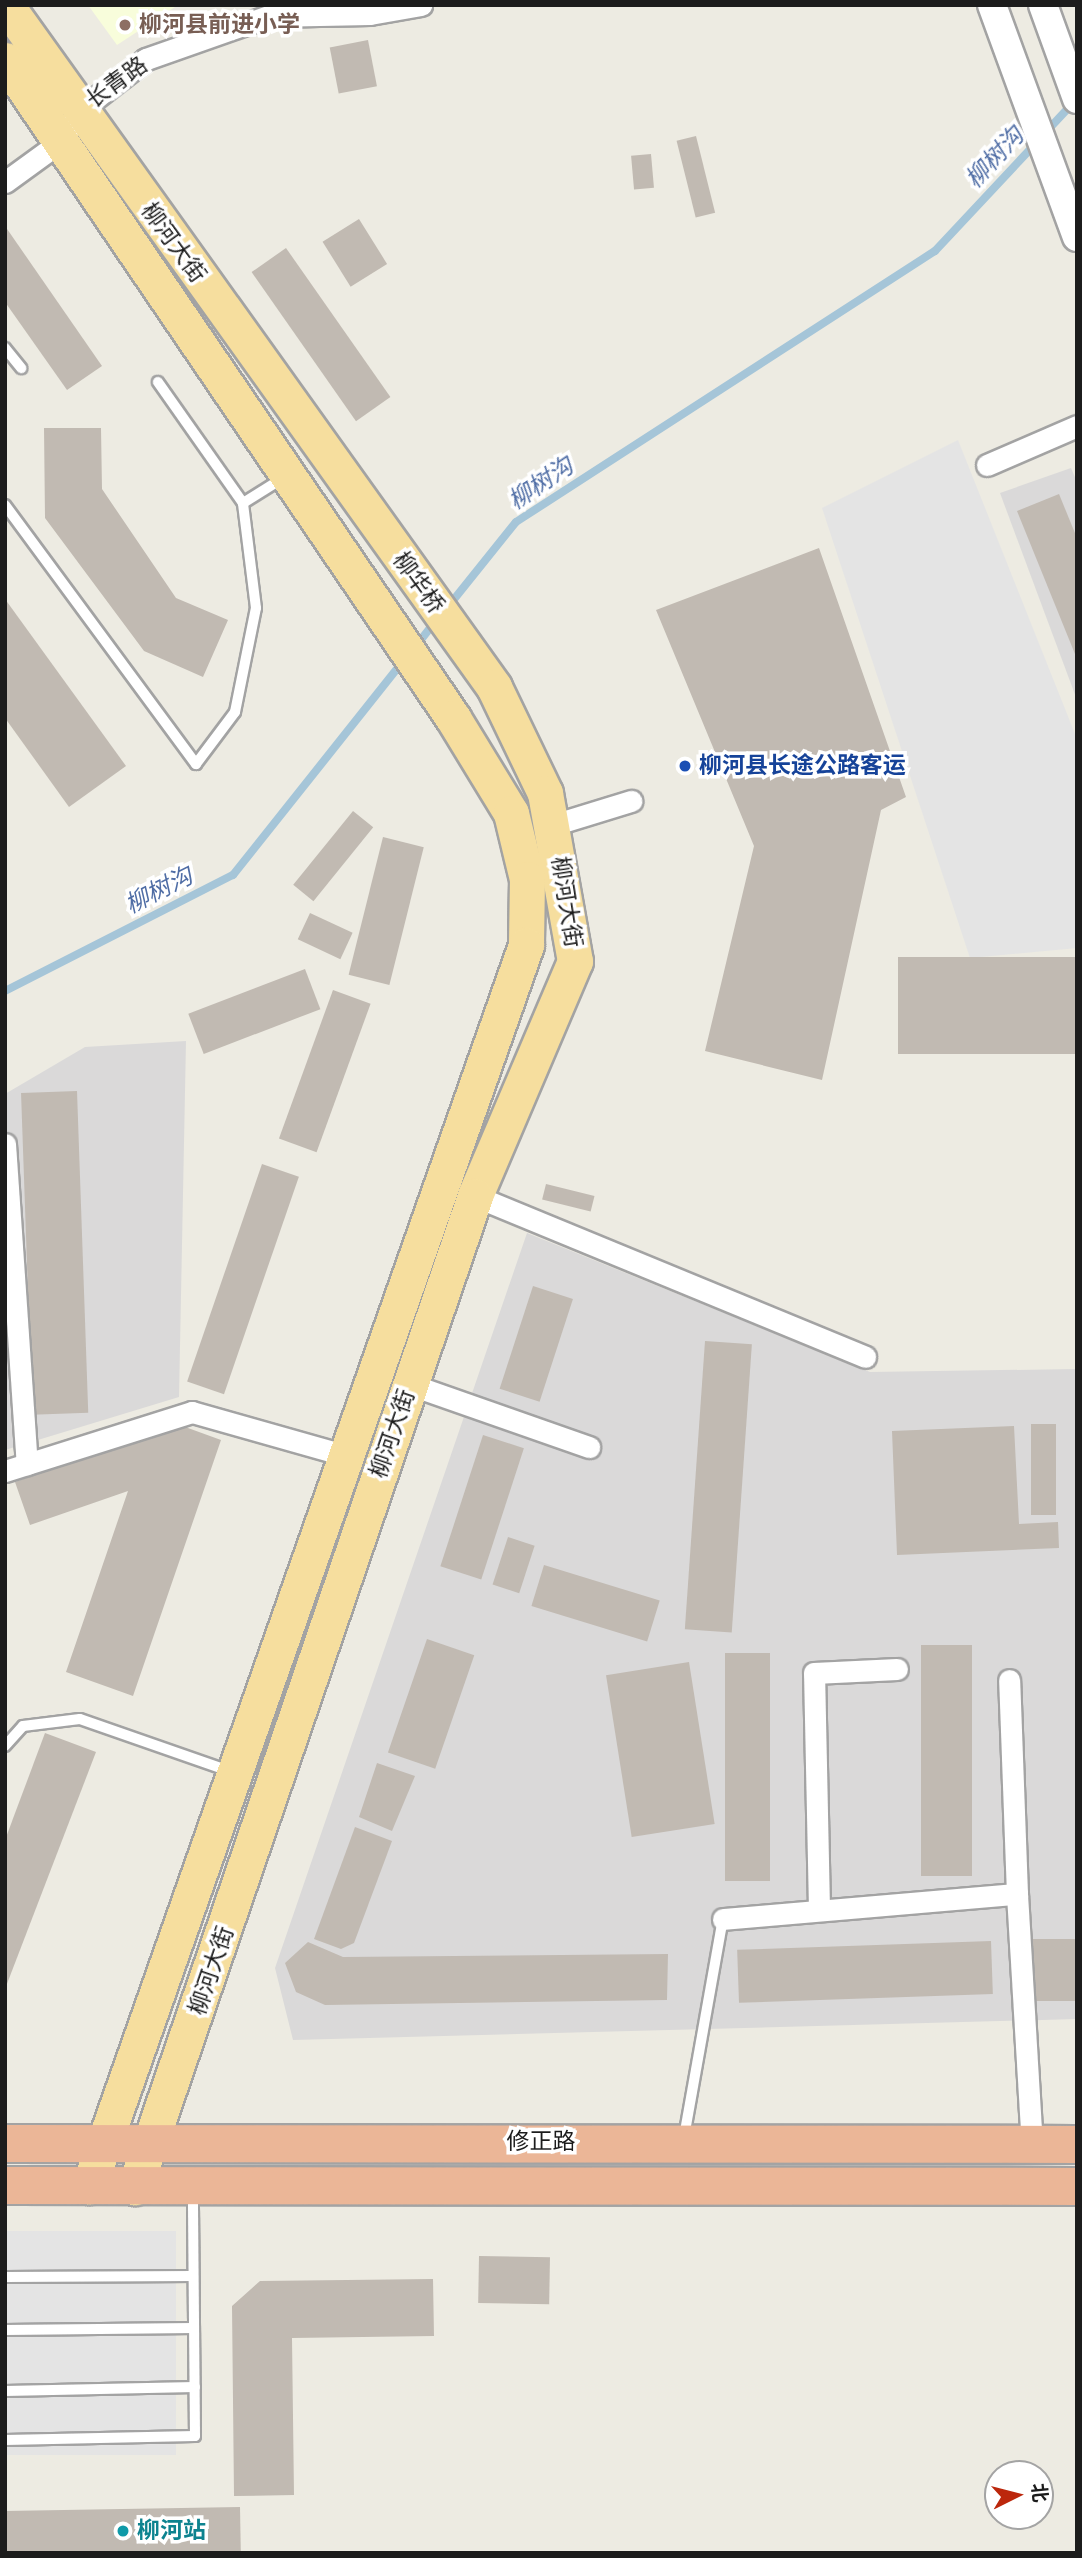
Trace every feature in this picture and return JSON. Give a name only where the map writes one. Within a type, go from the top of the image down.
[{"type":"highway","name":"修正路","points":[[5,2143],[99,2144],[155,2141],[1077,2144]]},
{"type":"highway","name":"修正路","points":[[5,2185],[1077,2186]]},
{"type":"main road","name":"柳河大街","points":[[5,5],[343,479]]},
{"type":"main road","name":"柳河大街","points":[[5,60],[310,513],[453,718],[512,813],[527,879],[526,945],[99,2144],[89,2186]]},
{"type":"main road","name":"柳华桥","points":[[343,479],[494,687]]},
{"type":"main road","name":"柳河大街","points":[[135,2187],[155,2141],[475,1196],[575,961],[545,793],[494,687]]},
{"type":"street","name":"长青路","points":[[5,182],[60,142],[79,111],[146,59],[269,16],[370,14],[421,5]]},
{"type":"street","points":[[992,5],[1077,237]]},
{"type":"street","points":[[1045,12],[1077,99]]},
{"type":"street","points":[[987,465],[1077,426]]},
{"type":"street","points":[[552,825],[631,801]]},
{"type":"street","points":[[5,1144],[27,1464]]},
{"type":"street","points":[[475,1196],[865,1357]]},
{"type":"street","points":[[410,1384],[589,1447]]},
{"type":"street","points":[[5,1471],[192,1412],[344,1455]]},
{"type":"street","points":[[819,1909],[814,1673],[898,1669]]},
{"type":"street","points":[[1009,1681],[1017,1894],[1032,2144]]},
{"type":"street","points":[[723,1919],[1017,1894]]},
{"type":"lane","points":[[5,348],[21,368]]},
{"type":"lane","points":[[5,505],[196,764],[235,712],[256,608],[243,503],[158,382]]},
{"type":"lane","points":[[243,503],[285,476]]},
{"type":"lane","points":[[5,1746],[23,1726],[80,1719],[232,1772]]},
{"type":"lane","points":[[683,2142],[723,1919]]},
{"type":"lane","points":[[5,2440],[195,2436],[193,2187]]},
{"type":"lane","points":[[5,2277],[193,2276]]},
{"type":"lane","points":[[5,2330],[194,2328]]},
{"type":"lane","points":[[5,2391],[195,2387]]},
{"type":"shaded area","name":"柳河县前进小学","points":[[88,5],[178,5],[117,45]]},
{"type":"shaded area","points":[[958,440],[1077,739],[1077,948],[970,958],[822,508]]},
{"type":"shaded area","points":[[1071,468],[1077,482],[1077,700],[1000,493]]},
{"type":"shaded area","points":[[186,1041],[179,1397],[5,1450],[5,1094],[85,1047]]},
{"type":"shaded area","points":[[527,1233],[870,1372],[1077,1369],[1077,2019],[293,2040],[275,1968]]},
{"type":"shaded area","points":[[5,2231],[176,2231],[176,2455],[5,2455]]},
{"type":"building","points":[[368,40],[377,86],[339,94],[330,47]]},
{"type":"building","points":[[696,136],[715,213],[696,217],[677,141]]},
{"type":"building","points":[[651,154],[654,188],[634,190],[631,156]]},
{"type":"building","points":[[359,219],[387,264],[351,287],[323,242]]},
{"type":"building","points":[[5,226],[102,366],[67,390],[5,302]]},
{"type":"building","points":[[286,248],[390,397],[356,421],[252,272]]},
{"type":"building","points":[[44,428],[101,428],[102,489],[176,598],[228,620],[203,677],[144,651],[45,518]]},
{"type":"building","points":[[1059,494],[1077,538],[1077,659],[1017,511]]},
{"type":"building","points":[[819,548],[906,797],[881,810],[822,1080],[705,1051],[754,846],[656,610]]},
{"type":"building","points":[[5,599],[126,766],[69,807],[5,718]]},
{"type":"building","points":[[353,811],[373,827],[313,901],[293,885]]},
{"type":"building","points":[[383,837],[424,847],[389,985],[349,975]]},
{"type":"building","points":[[310,913],[353,933],[340,959],[298,939]]},
{"type":"building","points":[[898,957],[1077,957],[1077,1054],[898,1054]]},
{"type":"building","points":[[305,969],[320,1009],[204,1054],[188,1014]]},
{"type":"building","points":[[333,990],[371,1004],[317,1152],[279,1138]]},
{"type":"building","points":[[77,1091],[88,1413],[32,1415],[21,1093]]},
{"type":"building","points":[[262,1164],[299,1177],[224,1394],[187,1381]]},
{"type":"building","points":[[546,1184],[595,1196],[591,1212],[542,1200]]},
{"type":"building","points":[[533,1286],[573,1299],[540,1402],[500,1389]]},
{"type":"building","points":[[705,1341],[752,1344],[732,1633],[685,1629]]},
{"type":"building","points":[[177,1424],[221,1440],[133,1696],[66,1672],[128,1491],[30,1525],[15,1482]]},
{"type":"building","points":[[1031,1424],[1056,1424],[1056,1515],[1031,1515]]},
{"type":"building","points":[[1014,1426],[1019,1524],[1058,1522],[1059,1548],[897,1555],[892,1431]]},
{"type":"building","points":[[483,1435],[524,1448],[481,1580],[440,1566]]},
{"type":"building","points":[[508,1537],[535,1546],[519,1593],[493,1585]]},
{"type":"building","points":[[544,1565],[660,1600],[647,1641],[531,1606]]},
{"type":"building","points":[[427,1639],[474,1655],[435,1769],[388,1752]]},
{"type":"building","points":[[921,1645],[972,1645],[972,1876],[921,1876]]},
{"type":"building","points":[[725,1653],[770,1653],[770,1881],[725,1881]]},
{"type":"building","points":[[689,1662],[715,1824],[632,1837],[606,1675]]},
{"type":"building","points":[[45,1733],[96,1752],[5,1989],[5,1840]]},
{"type":"building","points":[[377,1763],[415,1776],[392,1831],[359,1817]]},
{"type":"building","points":[[355,1827],[392,1841],[354,1943],[341,1949],[314,1939]]},
{"type":"building","points":[[1028,1939],[1077,1939],[1077,2001],[1028,2001]]},
{"type":"building","points":[[991,1941],[993,1994],[739,2003],[737,1950]]},
{"type":"building","points":[[308,1942],[343,1957],[668,1954],[667,2000],[325,2005],[296,1992],[285,1963]]},
{"type":"building","points":[[479,2256],[550,2257],[549,2304],[478,2303]]},
{"type":"building","points":[[433,2279],[434,2336],[292,2338],[294,2495],[234,2496],[232,2306],[260,2281]]},
{"type":"building","name":"柳河站","points":[[240,2507],[241,2553],[6,2553],[5,2511]]},
{"type":"waterway","name":"柳树沟","points":[[1045,133],[1074,102]]},
{"type":"waterway","name":"柳树沟","points":[[447,608],[516,522],[935,251],[1036,143]]},
{"type":"waterway","name":"柳树沟","points":[[416,646],[436,620]]},
{"type":"waterway","name":"柳树沟","points":[[5,991],[233,875],[403,661]]},
{"type":"place","name":"柳河县前进小学","points":[[125,25]]},
{"type":"place","name":"柳河县长途公路客运","points":[[685,766]]},
{"type":"place","name":"柳河站","points":[[123,2531]]}]
